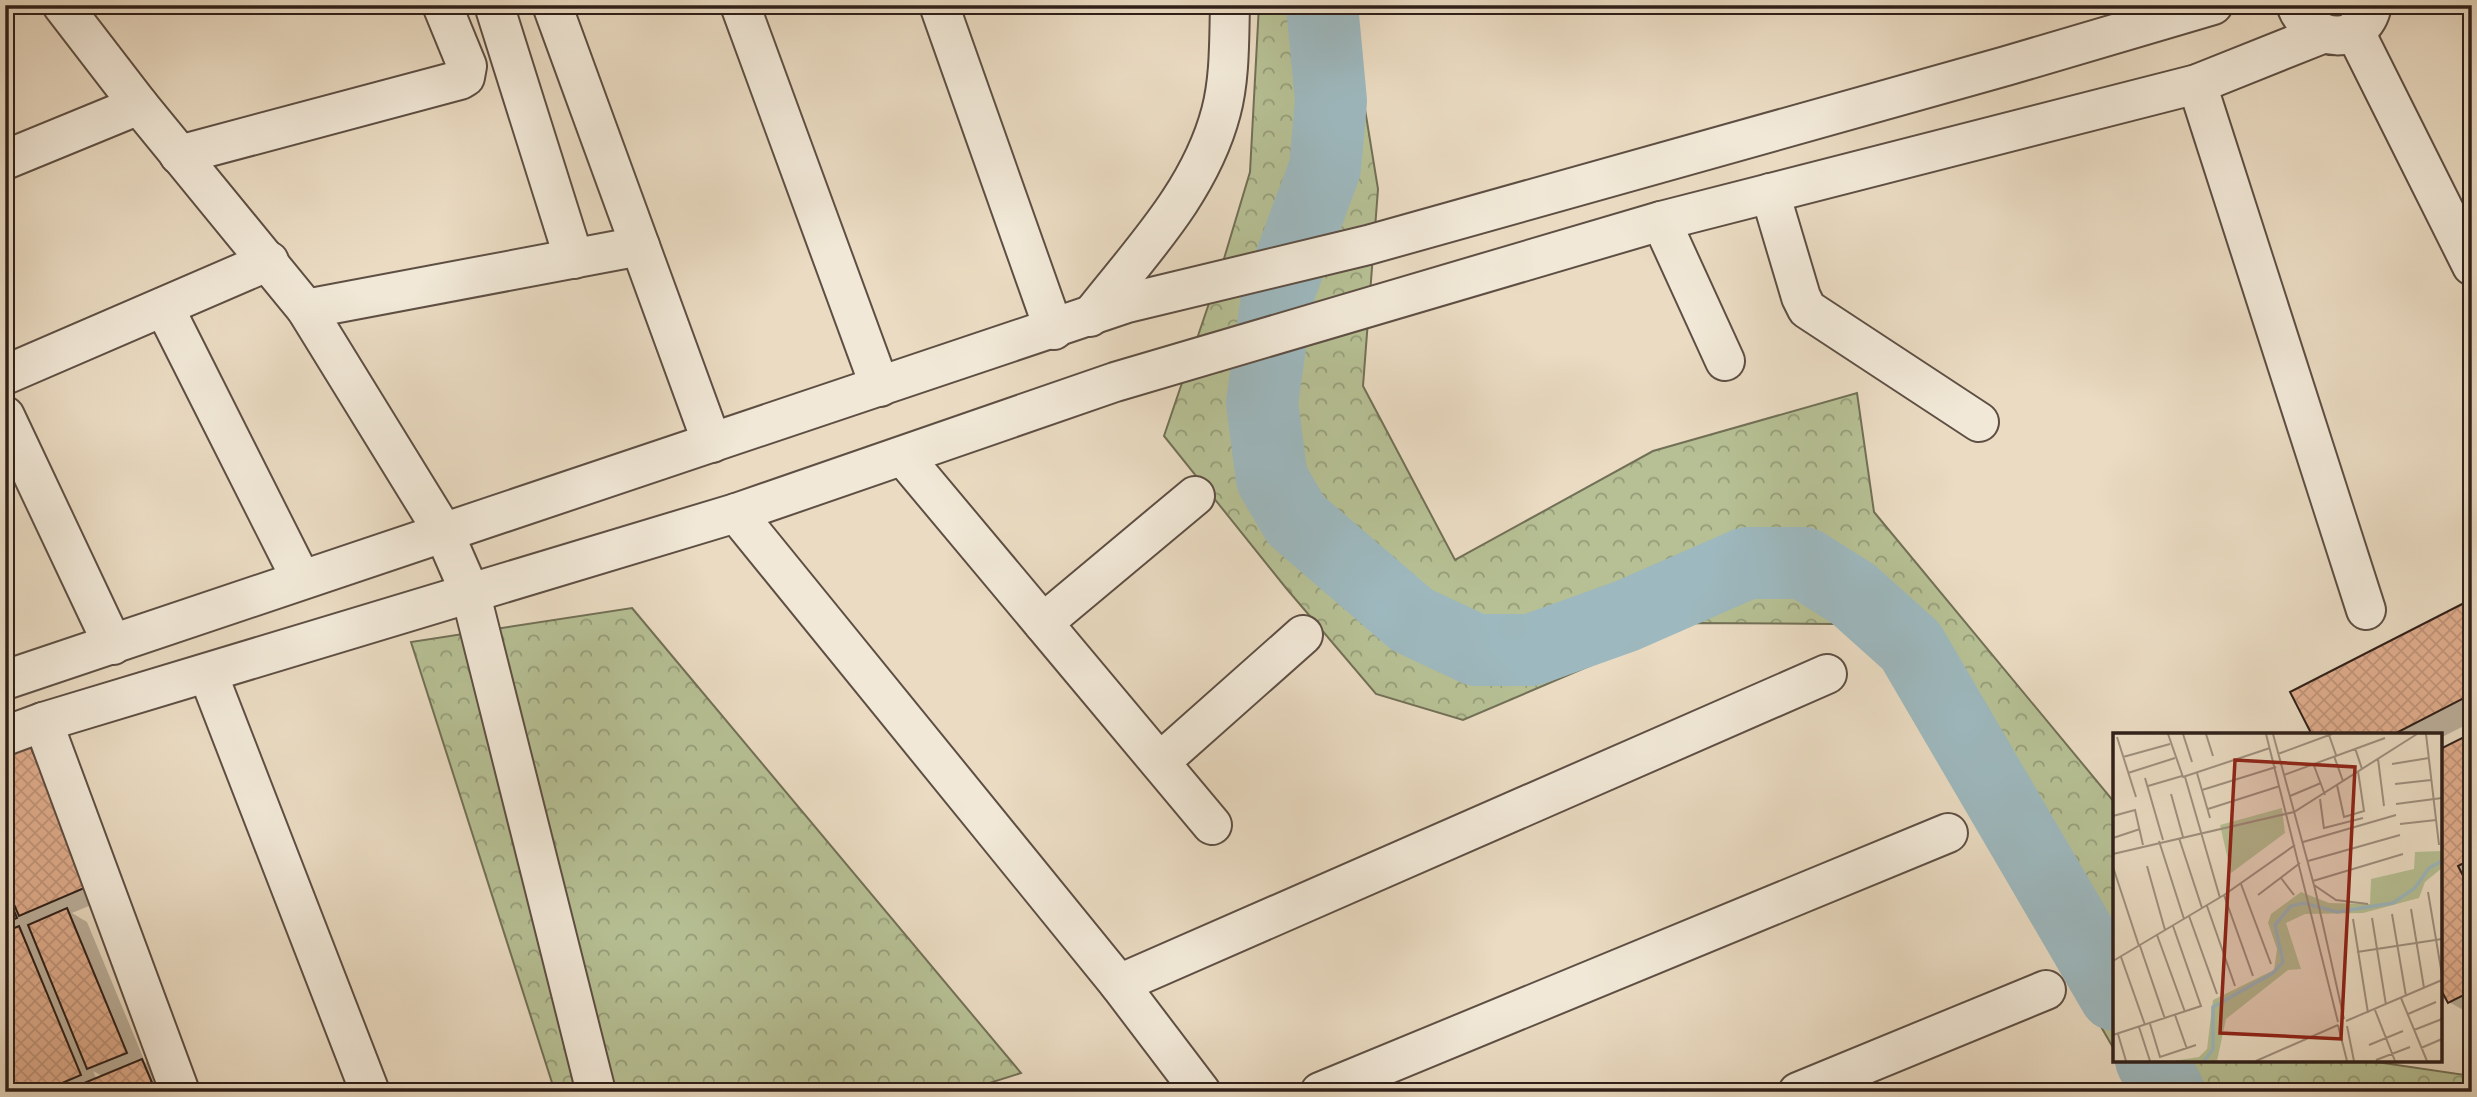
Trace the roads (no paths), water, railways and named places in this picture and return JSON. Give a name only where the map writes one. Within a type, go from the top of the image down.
[{"type":"street","points":[[62,5],[179,155],[306,309],[444,533],[471,594],[596,1092]]},
{"type":"street","points":[[179,155],[460,80],[465,77],[467,66],[442,5]]},
{"type":"street","points":[[494,5],[573,259]]},
{"type":"street","points":[[740,5],[880,387]]},
{"type":"street","points":[[939,5],[1054,330]]},
{"type":"street","points":[[1090,317],[1191,186],[1208,151],[1222,110],[1229,51],[1230,5]]},
{"type":"street","points":[[5,680],[301,579],[1054,330],[1127,303],[1367,245],[2006,66],[2213,5]]},
{"type":"street","points":[[2296,5],[2301,18],[2311,28],[2361,17]]},
{"type":"street","points":[[564,8],[640,246],[712,443]]},
{"type":"street","points":[[5,736],[43,722],[736,513],[1115,382],[1363,307],[1661,221],[2197,84],[2361,17]]},
{"type":"street","points":[[2361,17],[2472,266]]},
{"type":"street","points":[[2197,84],[2366,610]]},
{"type":"street","points":[[5,160],[139,105]]},
{"type":"street","points":[[1770,193],[1807,309],[1979,422]]},
{"type":"street","points":[[1661,221],[1725,361]]},
{"type":"street","points":[[306,309],[640,246]]},
{"type":"street","points":[[5,375],[269,261]]},
{"type":"street","points":[[164,307],[301,579]]},
{"type":"street","points":[[5,416],[113,645]]},
{"type":"street","points":[[903,456],[1212,825]]},
{"type":"street","points":[[1043,623],[1195,496]]},
{"type":"street","points":[[736,513],[1119,984],[1201,1092]]},
{"type":"street","points":[[1160,762],[1303,635]]},
{"type":"street","points":[[208,674],[370,1092]]},
{"type":"street","points":[[1119,984],[1827,674]]},
{"type":"street","points":[[43,722],[180,1092]]},
{"type":"street","points":[[1320,1092],[1948,833]]},
{"type":"street","points":[[1798,1092],[2046,990]]},
{"type":"waterway","points":[[1322,5],[1331,101],[1325,168],[1277,297],[1262,403],[1272,479],[1296,520],[1412,620],[1476,650],[1531,650],[1626,616],[1747,563],[1804,563],[1853,594],[1911,646],[2113,992]]},
{"type":"waterway","points":[[2152,1062],[2169,1092]]}]
